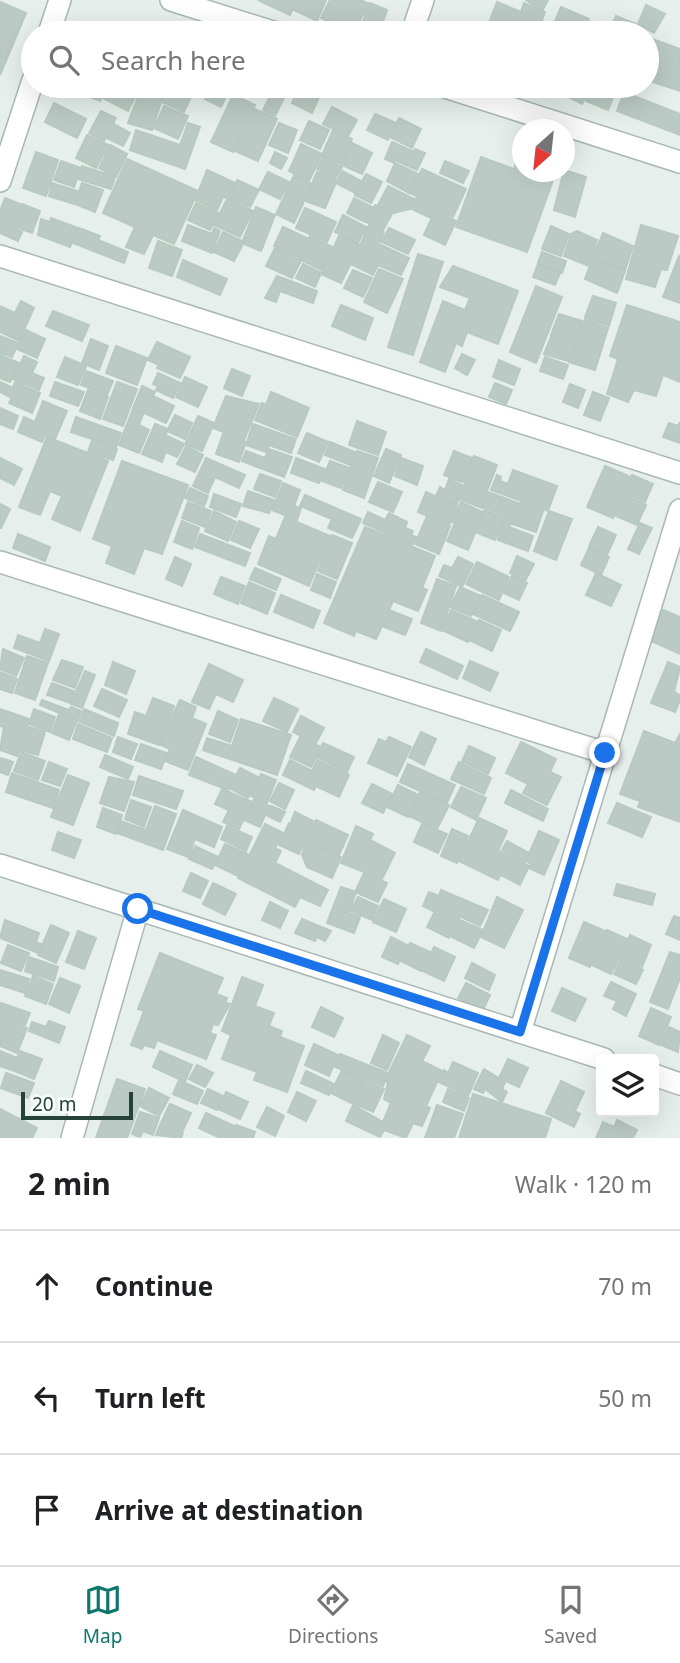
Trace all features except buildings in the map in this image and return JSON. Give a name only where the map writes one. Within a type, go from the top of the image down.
[{"type":"street","points":[[53,21],[60,0]]},
{"type":"street","points":[[171,0],[238,21]]},
{"type":"street","points":[[416,21],[423,0]]},
{"type":"street","points":[[0,181],[27,98]]},
{"type":"street","points":[[480,98],[680,162]]},
{"type":"street","points":[[0,257],[680,472]]},
{"type":"street","points":[[520,1032],[680,510]]},
{"type":"street","points":[[0,562],[605,753]]},
{"type":"street","points":[[0,865],[596,1056]]},
{"type":"street","points":[[72,1138],[138,909]]},
{"type":"street","points":[[659,1077],[680,1084]]},
{"type":"route","points":[[138,909],[520,1032],[605,753]]}]
